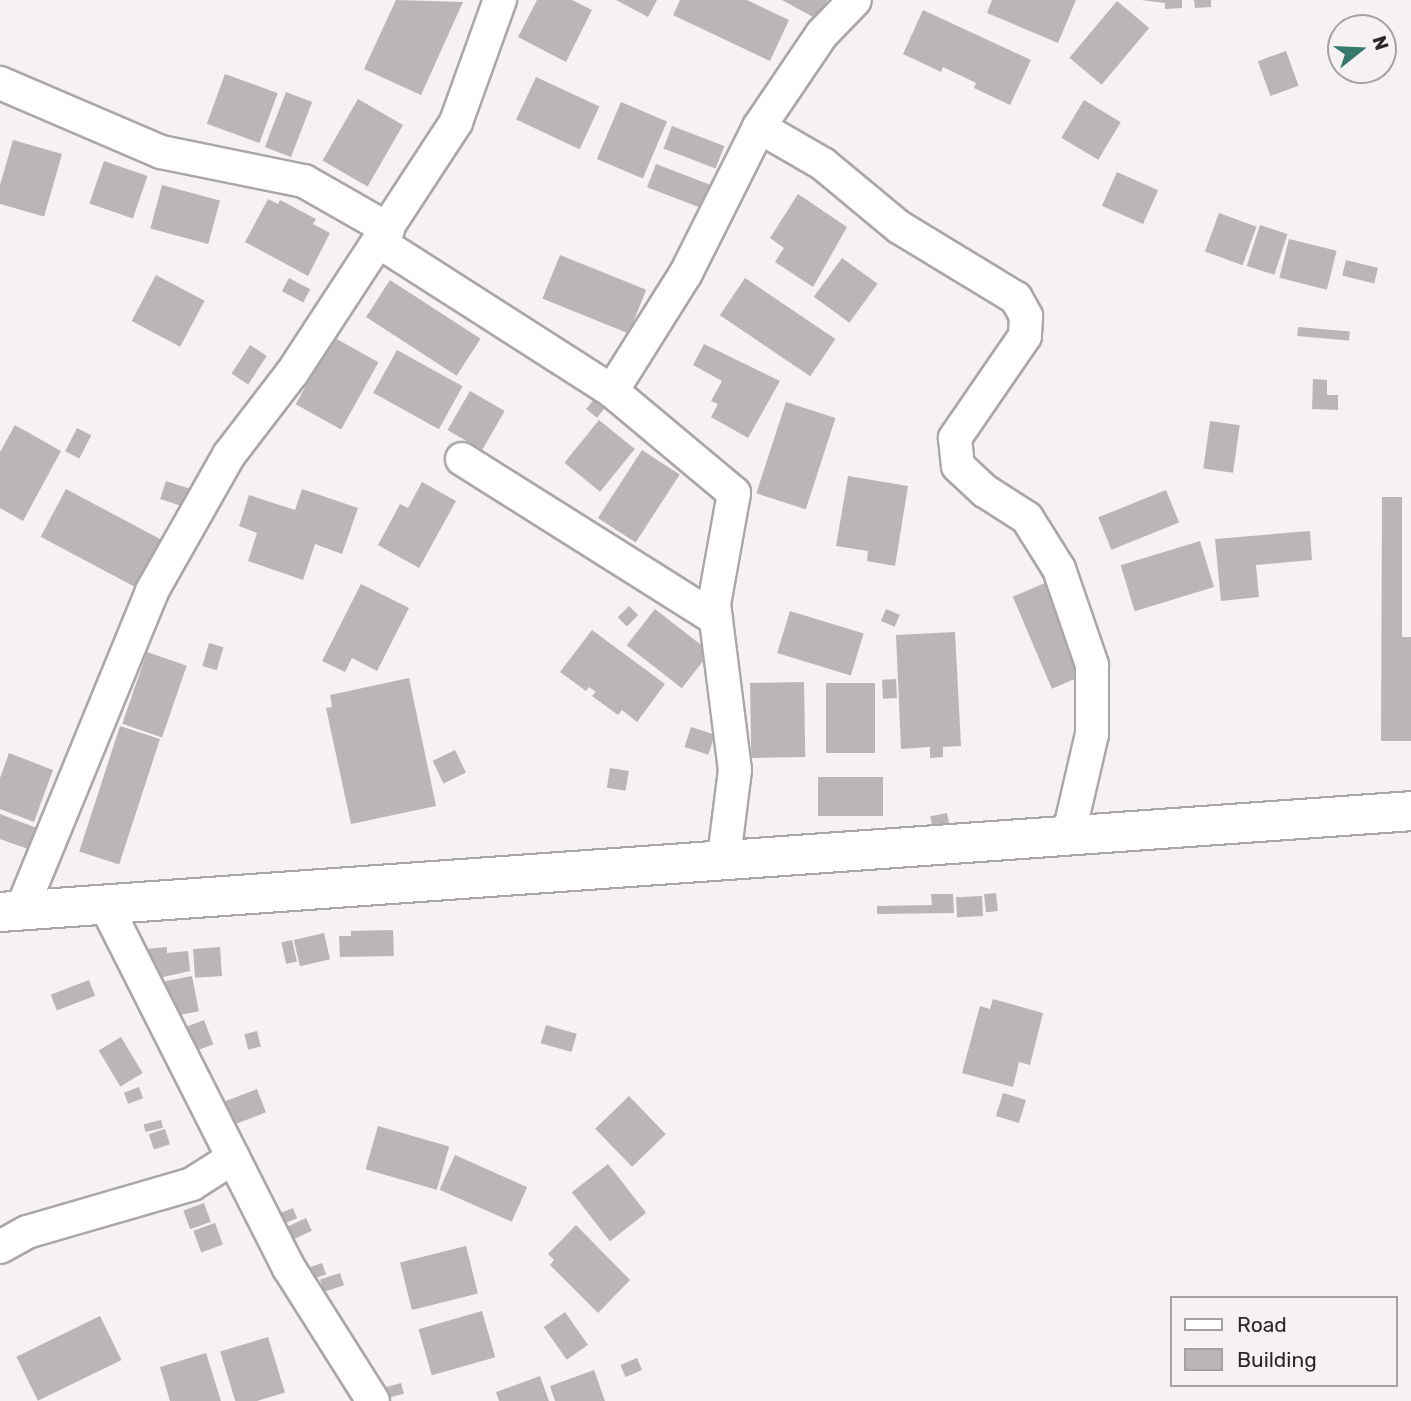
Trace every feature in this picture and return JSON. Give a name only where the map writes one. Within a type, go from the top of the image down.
[{"type":"main road","points":[[10,911],[724,857],[1411,811]]},
{"type":"street","points":[[10,911],[152,592],[229,455],[292,373],[456,122],[500,0]]},
{"type":"street","points":[[612,391],[686,272],[759,127],[822,34],[855,0]]},
{"type":"street","points":[[0,83],[161,152],[304,181],[612,391],[734,493],[714,604],[735,770],[724,857]]},
{"type":"street","points":[[759,127],[823,164],[899,227],[1016,298],[1026,316],[1026,336],[956,438],[958,466],[985,491],[1027,518],[1059,569],[1092,665],[1092,734],[1069,833]]},
{"type":"street","points":[[462,458],[716,619]]},
{"type":"street","points":[[105,904],[289,1268],[373,1401]]},
{"type":"street","points":[[0,1247],[27,1233],[192,1184],[233,1158]]},
{"type":"building","points":[[396,0],[463,2],[421,95],[364,69]]},
{"type":"building","points":[[537,0],[572,0],[592,10],[566,62],[518,37]]},
{"type":"building","points":[[616,0],[657,0],[648,17]]},
{"type":"building","points":[[680,0],[747,0],[789,20],[770,61],[673,15]]},
{"type":"building","points":[[782,0],[827,0],[830,6],[822,22]]},
{"type":"building","points":[[992,0],[1076,0],[1058,43],[987,13]]},
{"type":"building","points":[[1141,0],[1182,0],[1182,8],[1165,9],[1165,3]]},
{"type":"building","points":[[1194,0],[1211,0],[1211,7],[1195,8]]},
{"type":"building","points":[[1117,1],[1149,28],[1102,85],[1069,58]]},
{"type":"building","points":[[923,10],[1031,60],[1010,105],[974,88],[976,83],[943,67],[941,72],[903,54]]},
{"type":"building","points":[[1286,51],[1299,86],[1270,96],[1258,61]]},
{"type":"building","points":[[225,74],[278,93],[259,143],[207,124]]},
{"type":"building","points":[[536,77],[599,107],[580,149],[516,120]]},
{"type":"building","points":[[286,92],[312,102],[291,157],[265,147]]},
{"type":"building","points":[[358,99],[403,125],[368,186],[322,160]]},
{"type":"building","points":[[1084,100],[1121,122],[1098,160],[1061,138]]},
{"type":"building","points":[[621,102],[667,122],[643,179],[597,159]]},
{"type":"building","points":[[672,126],[724,146],[716,168],[663,148]]},
{"type":"building","points":[[13,140],[62,154],[44,217],[0,204],[0,185]]},
{"type":"building","points":[[104,161],[147,176],[133,219],[89,204]]},
{"type":"building","points":[[656,164],[712,186],[703,209],[647,187]]},
{"type":"building","points":[[1117,172],[1158,190],[1143,224],[1102,206]]},
{"type":"building","points":[[162,185],[220,201],[208,244],[150,228]]},
{"type":"building","points":[[798,194],[847,227],[813,287],[775,262],[784,248],[770,238]]},
{"type":"building","points":[[268,199],[278,204],[280,200],[316,219],[313,224],[330,233],[308,276],[245,242]]},
{"type":"building","points":[[1219,213],[1257,227],[1243,265],[1205,252]]},
{"type":"building","points":[[1260,225],[1288,234],[1274,275],[1247,266]]},
{"type":"building","points":[[1289,239],[1337,251],[1327,290],[1279,278]]},
{"type":"building","points":[[560,255],[646,290],[629,333],[542,299]]},
{"type":"building","points":[[842,258],[878,284],[849,323],[814,297]]},
{"type":"building","points":[[1346,260],[1378,268],[1374,284],[1342,276]]},
{"type":"building","points":[[156,275],[205,301],[180,347],[132,321]]},
{"type":"building","points":[[289,278],[310,289],[303,303],[282,291]]},
{"type":"building","points":[[745,278],[835,339],[810,376],[720,315]]},
{"type":"building","points":[[390,280],[481,339],[457,376],[366,317]]},
{"type":"building","points":[[1298,327],[1350,332],[1349,340],[1297,336]]},
{"type":"building","points":[[333,337],[378,362],[341,430],[296,404]]},
{"type":"building","points":[[704,344],[780,381],[748,438],[711,417],[718,404],[711,401],[722,381],[693,365]]},
{"type":"building","points":[[250,345],[267,356],[248,384],[231,374]]},
{"type":"building","points":[[397,350],[463,386],[439,429],[373,393]]},
{"type":"building","points":[[1313,379],[1327,380],[1327,395],[1338,395],[1338,410],[1312,409]]},
{"type":"building","points":[[470,391],[505,411],[482,450],[448,430]]},
{"type":"building","points":[[595,398],[606,407],[597,418],[586,409]]},
{"type":"building","points":[[786,402],[835,418],[806,509],[756,493]]},
{"type":"building","points":[[599,420],[635,449],[600,492],[564,463]]},
{"type":"building","points":[[1210,421],[1240,425],[1233,473],[1203,469]]},
{"type":"building","points":[[15,425],[61,451],[23,521],[0,508],[0,452]]},
{"type":"building","points":[[77,428],[91,435],[79,458],[65,451]]},
{"type":"building","points":[[642,450],[680,475],[636,542],[598,518]]},
{"type":"building","points":[[848,476],[908,486],[895,566],[867,561],[868,551],[836,546]]},
{"type":"building","points":[[166,481],[190,489],[184,507],[160,499]]},
{"type":"building","points":[[422,482],[456,501],[419,568],[378,545],[400,504],[408,508]]},
{"type":"building","points":[[66,489],[168,543],[142,591],[41,537]]},
{"type":"building","points":[[302,489],[358,508],[342,554],[315,544],[303,580],[248,561],[257,533],[239,526],[249,495],[295,510]]},
{"type":"building","points":[[1166,490],[1179,522],[1111,550],[1098,517]]},
{"type":"building","points":[[1382,497],[1402,497],[1402,637],[1411,637],[1411,741],[1381,741]]},
{"type":"building","points":[[1310,531],[1312,560],[1256,565],[1259,597],[1221,601],[1215,539]]},
{"type":"building","points":[[1200,541],[1214,587],[1135,611],[1121,565]]},
{"type":"building","points":[[1045,583],[1084,675],[1052,689],[1013,597]]},
{"type":"building","points":[[361,584],[409,608],[377,671],[352,658],[345,672],[322,661]]},
{"type":"building","points":[[629,606],[638,615],[627,627],[618,617]]},
{"type":"building","points":[[655,609],[710,652],[682,688],[627,645]]},
{"type":"building","points":[[886,609],[900,615],[895,627],[881,621]]},
{"type":"building","points":[[790,611],[864,634],[851,676],[777,653]]},
{"type":"building","points":[[592,630],[665,684],[637,722],[622,710],[618,715],[592,696],[596,692],[589,687],[586,691],[560,672]]},
{"type":"building","points":[[955,632],[961,746],[943,747],[943,757],[930,758],[930,747],[901,749],[896,635]]},
{"type":"building","points":[[209,643],[223,647],[217,670],[202,666]]},
{"type":"building","points":[[147,652],[187,666],[162,738],[122,724]]},
{"type":"building","points":[[409,678],[436,806],[351,824],[326,708],[332,707],[330,695]]},
{"type":"building","points":[[896,679],[897,698],[883,699],[882,680]]},
{"type":"building","points":[[804,682],[805,757],[751,758],[750,683]]},
{"type":"building","points":[[826,683],[875,683],[875,753],[826,753]]},
{"type":"building","points":[[120,726],[160,739],[119,865],[79,852]]},
{"type":"building","points":[[691,727],[715,735],[708,755],[685,747]]},
{"type":"building","points":[[455,750],[466,772],[443,783],[433,761]]},
{"type":"building","points":[[9,753],[53,770],[34,822],[0,809],[0,778]]},
{"type":"building","points":[[610,768],[629,771],[626,791],[607,788]]},
{"type":"building","points":[[818,777],[883,777],[883,816],[818,816]]},
{"type":"building","points":[[947,813],[950,829],[933,832],[930,816]]},
{"type":"building","points":[[0,814],[50,833],[42,854],[0,839]]},
{"type":"building","points":[[996,893],[998,911],[986,912],[984,894]]},
{"type":"building","points":[[931,894],[953,894],[954,913],[877,914],[877,906],[932,905]]},
{"type":"building","points":[[982,896],[983,916],[957,917],[956,897]]},
{"type":"building","points":[[393,930],[394,956],[340,957],[339,936],[351,936],[351,931]]},
{"type":"building","points":[[324,933],[330,959],[300,966],[294,940]]},
{"type":"building","points":[[292,940],[297,961],[286,964],[281,942]]},
{"type":"building","points":[[167,947],[167,953],[188,951],[190,971],[150,980],[147,949]]},
{"type":"building","points":[[220,947],[222,976],[195,978],[193,949]]},
{"type":"building","points":[[192,976],[199,1011],[170,1017],[164,982]]},
{"type":"building","points":[[89,980],[95,996],[57,1011],[51,995]]},
{"type":"building","points":[[993,999],[1043,1013],[1030,1065],[1019,1062],[1013,1087],[962,1073],[980,1006],[990,1009]]},
{"type":"building","points":[[204,1020],[213,1044],[185,1055],[176,1031]]},
{"type":"building","points":[[546,1025],[577,1034],[572,1052],[541,1043]]},
{"type":"building","points":[[257,1031],[261,1047],[248,1050],[244,1034]]},
{"type":"building","points":[[121,1037],[143,1073],[120,1086],[99,1050]]},
{"type":"building","points":[[139,1087],[143,1098],[128,1104],[124,1092]]},
{"type":"building","points":[[257,1089],[266,1112],[230,1126],[221,1103]]},
{"type":"building","points":[[1003,1093],[1026,1100],[1019,1123],[996,1116]]},
{"type":"building","points":[[629,1096],[666,1134],[632,1167],[595,1129]]},
{"type":"building","points":[[161,1120],[163,1128],[145,1132],[144,1124]]},
{"type":"building","points":[[378,1126],[449,1146],[437,1190],[366,1169]]},
{"type":"building","points":[[165,1129],[170,1144],[154,1149],[149,1134]]},
{"type":"building","points":[[455,1155],[527,1187],[512,1222],[440,1190]]},
{"type":"building","points":[[608,1164],[646,1213],[610,1241],[572,1192]]},
{"type":"building","points":[[204,1203],[211,1222],[190,1229],[183,1211]]},
{"type":"building","points":[[293,1208],[297,1218],[276,1227],[272,1217]]},
{"type":"building","points":[[306,1218],[312,1231],[286,1243],[280,1230]]},
{"type":"building","points":[[215,1223],[223,1245],[201,1252],[193,1231]]},
{"type":"building","points":[[576,1225],[630,1280],[598,1313],[550,1265],[554,1260],[548,1254]]},
{"type":"building","points":[[466,1246],[478,1294],[412,1310],[400,1262]]},
{"type":"building","points":[[322,1263],[326,1274],[310,1280],[306,1269]]},
{"type":"building","points":[[340,1273],[344,1285],[324,1292],[320,1279]]},
{"type":"building","points":[[482,1311],[495,1357],[432,1375],[419,1329]]},
{"type":"building","points":[[565,1312],[588,1345],[567,1360],[544,1327]]},
{"type":"building","points":[[100,1316],[121,1360],[38,1401],[16,1357]]},
{"type":"building","points":[[268,1337],[285,1392],[257,1401],[235,1401],[220,1352]]},
{"type":"building","points":[[206,1353],[221,1401],[170,1401],[160,1367]]},
{"type":"building","points":[[637,1358],[642,1370],[626,1377],[620,1365]]},
{"type":"building","points":[[594,1370],[605,1401],[555,1401],[550,1386]]},
{"type":"building","points":[[540,1376],[549,1401],[499,1401],[496,1392]]},
{"type":"building","points":[[401,1383],[404,1394],[387,1398],[385,1387]]}]
